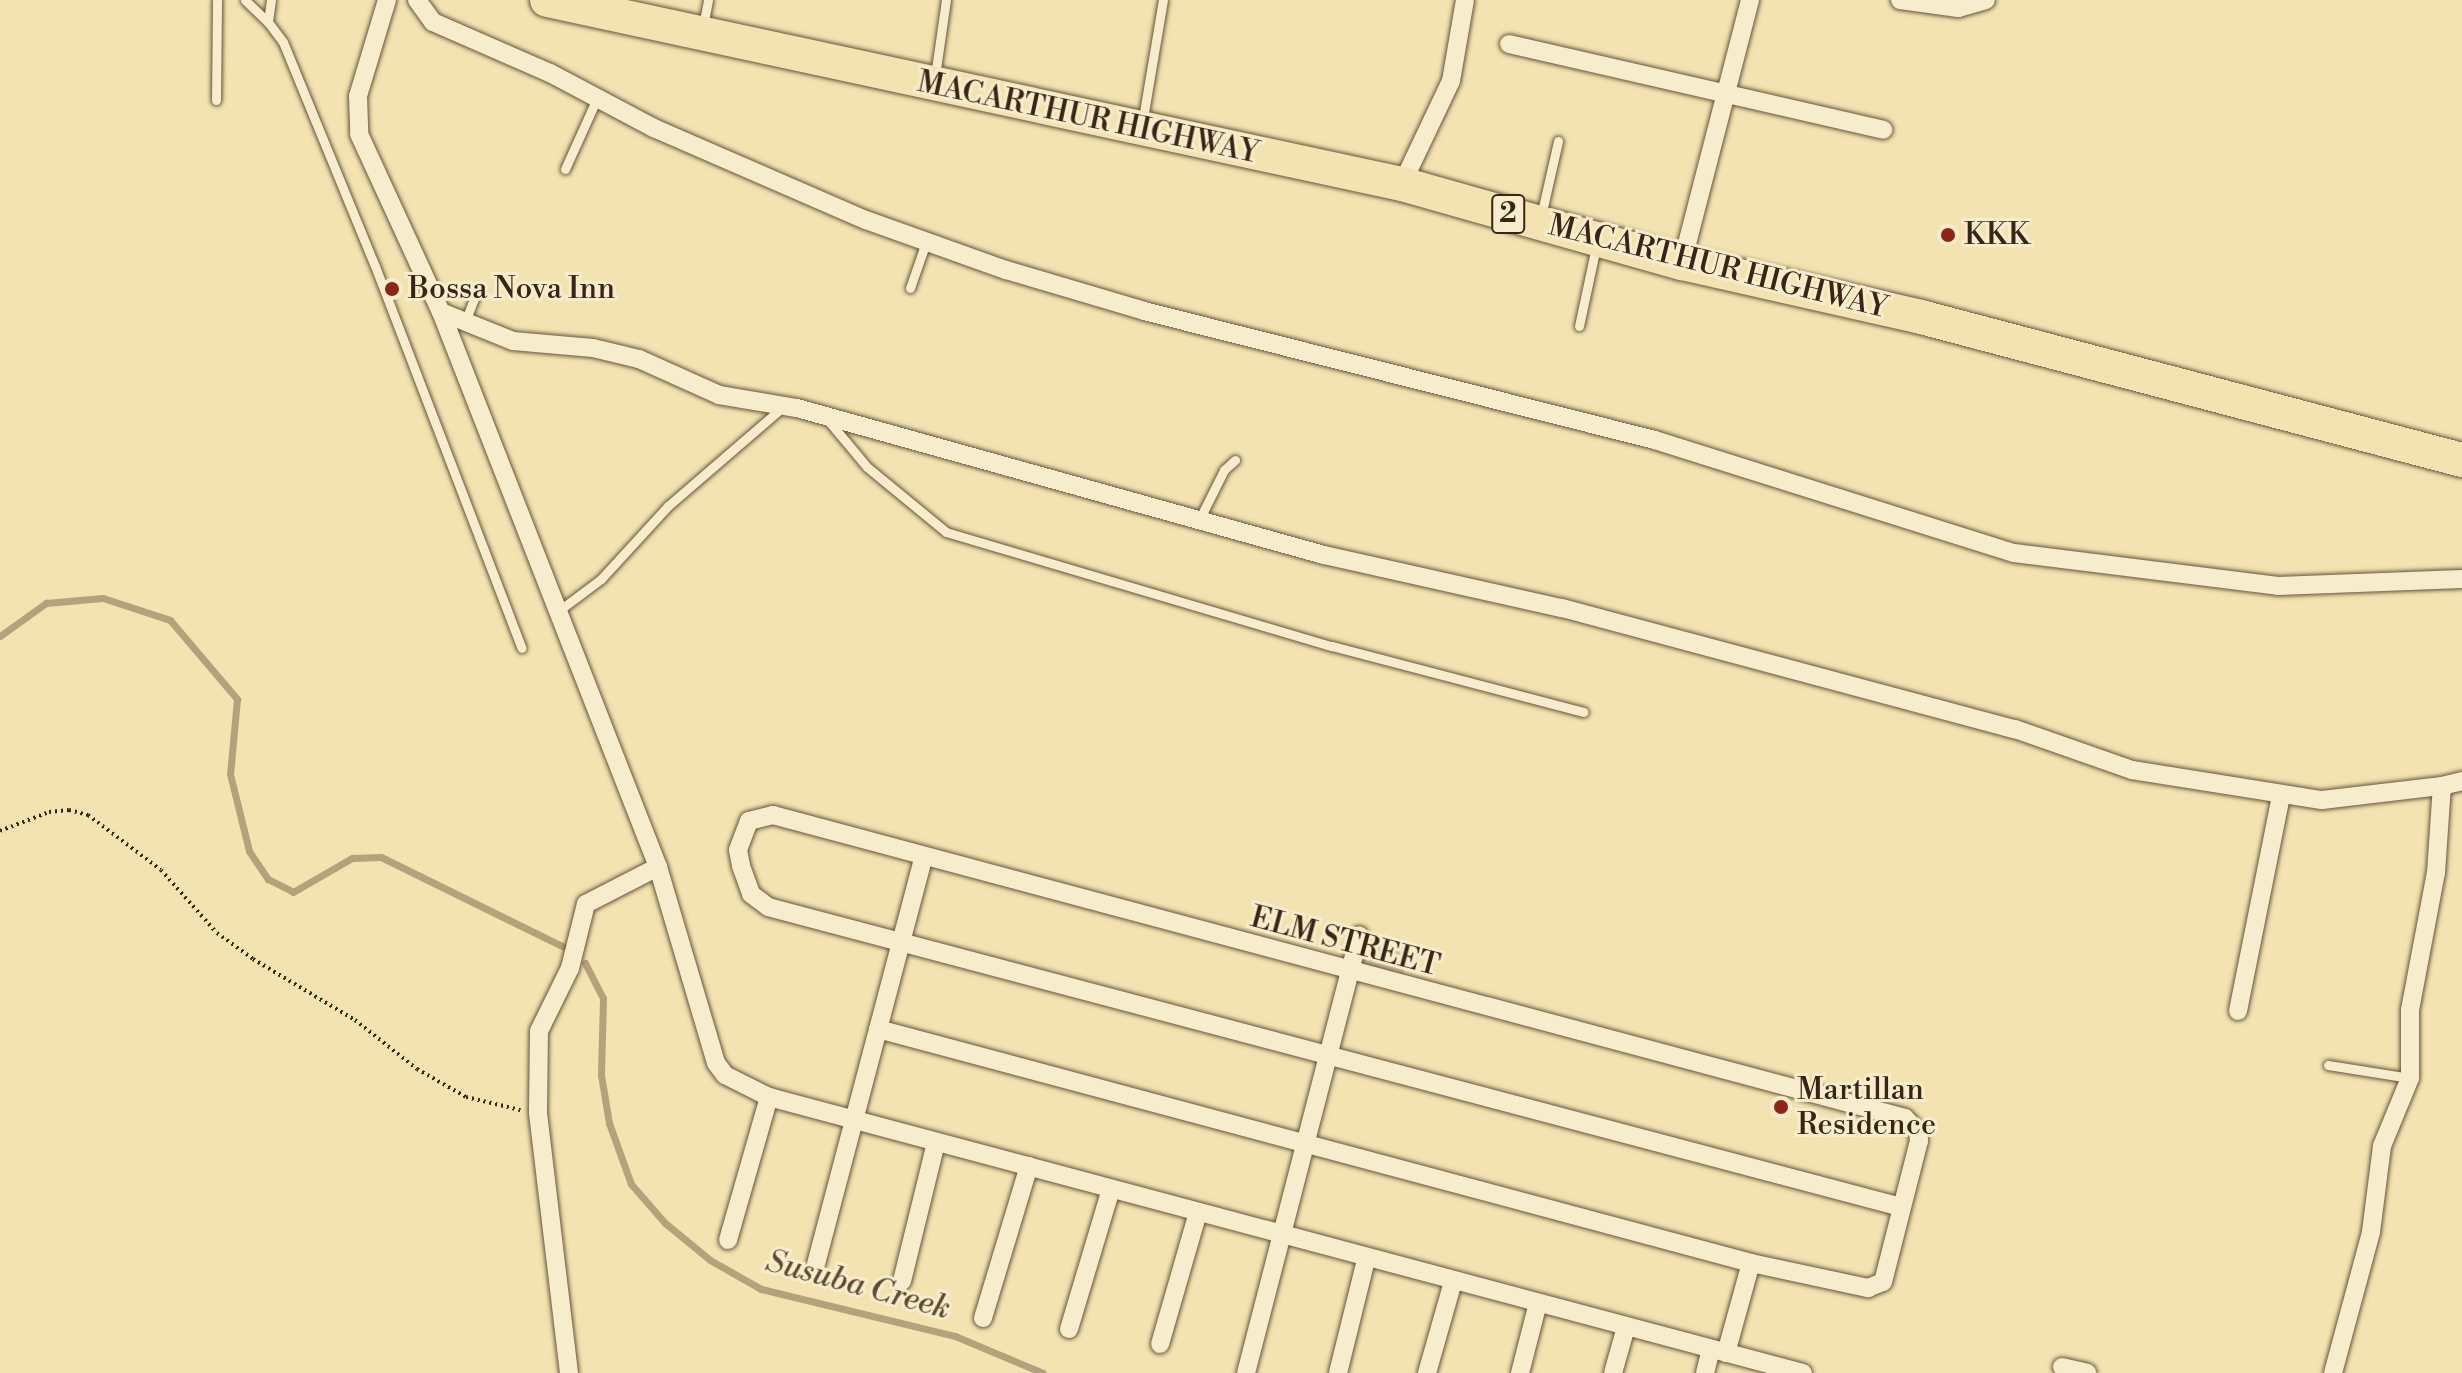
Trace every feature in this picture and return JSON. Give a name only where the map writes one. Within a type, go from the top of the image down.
[{"type":"highway","name":"MACARTHUR HIGHWAY","points":[[547,0],[705,16],[934,84],[1141,131],[1402,184],[1682,263],[1921,317],[2462,460]]},
{"type":"street","points":[[387,0],[358,96],[356,125],[441,312],[658,867],[716,1063],[738,1085],[769,1097],[1284,1235],[1366,1260],[1799,1372]]},
{"type":"street","points":[[417,0],[433,22],[682,140],[926,242],[1144,311],[1669,444],[2014,553],[2278,586],[2462,579]]},
{"type":"street","points":[[1402,184],[1451,81],[1465,0]]},
{"type":"street","points":[[1682,263],[1750,0]]},
{"type":"street","points":[[1900,0],[1958,8],[1986,0]]},
{"type":"street","points":[[1509,44],[1883,130]]},
{"type":"street","points":[[441,312],[513,341],[612,352],[719,395],[784,406],[1324,555],[1562,608],[2015,729],[2132,770],[2281,796],[2322,800],[2462,781]]},
{"type":"street","points":[[2333,1373],[2371,1232],[2382,1146],[2410,1078],[2410,1010],[2436,873],[2442,786]]},
{"type":"street","points":[[2238,1011],[2281,796]]},
{"type":"street","name":"ELM STREET","points":[[901,943],[757,902],[738,850],[749,821],[773,815],[1349,973],[1905,1118],[1918,1132],[1919,1141],[1901,1207]]},
{"type":"street","points":[[816,1264],[923,858]]},
{"type":"street","points":[[569,1373],[538,1112],[539,1031],[570,968],[580,916],[586,904],[658,867]]},
{"type":"street","points":[[1246,1373],[1359,935]]},
{"type":"street","points":[[878,1029],[1307,1141],[1751,1263],[1876,1287],[1883,1282],[1901,1207],[901,943]]},
{"type":"street","points":[[728,1240],[769,1097]]},
{"type":"street","points":[[902,1281],[936,1143]]},
{"type":"street","points":[[983,1318],[1029,1166]]},
{"type":"street","points":[[1069,1329],[1111,1189]]},
{"type":"street","points":[[1160,1344],[1198,1212]]},
{"type":"street","points":[[1338,1373],[1366,1260]]},
{"type":"street","points":[[1705,1373],[1719,1351],[1751,1263]]},
{"type":"street","points":[[1427,1373],[1453,1282]]},
{"type":"street","points":[[1520,1373],[1538,1303]]},
{"type":"street","points":[[1613,1373],[1626,1327]]},
{"type":"street","points":[[2062,1367],[2087,1373]]},
{"type":"lane","points":[[216,100],[217,0]]},
{"type":"lane","points":[[245,0],[283,42],[375,266],[522,648]]},
{"type":"lane","points":[[268,22],[271,0]]},
{"type":"lane","points":[[934,84],[946,0]]},
{"type":"lane","points":[[1141,131],[1163,0]]},
{"type":"lane","points":[[565,169],[597,98]]},
{"type":"lane","points":[[1540,223],[1558,141]]},
{"type":"lane","points":[[1579,326],[1598,240]]},
{"type":"lane","points":[[910,288],[926,242]]},
{"type":"lane","points":[[465,322],[477,290]]},
{"type":"lane","points":[[557,612],[601,579],[668,506],[784,406]]},
{"type":"lane","points":[[825,417],[867,467],[946,532],[1332,646],[1584,712]]},
{"type":"lane","points":[[1199,520],[1224,470],[1235,460]]},
{"type":"lane","points":[[2328,1065],[2410,1078]]},
{"type":"path","points":[[0,831],[49,812],[69,810],[88,815],[161,870],[229,942],[355,1020],[417,1069],[466,1097],[538,1112]]},
{"type":"shaded area","points":[[1366,937],[1410,948],[1402,980],[1358,969]]},
{"type":"waterway","name":"Susuba Creek","points":[[0,636],[46,603],[103,598],[170,620],[237,699],[230,774],[249,851],[268,879],[293,892],[352,858],[381,857],[562,946]]},
{"type":"waterway","name":"Susuba Creek","points":[[585,963],[603,998],[601,1075],[609,1123],[631,1184],[665,1223],[710,1260],[761,1289],[955,1336],[1043,1373]]},
{"type":"place","name":"KKK","points":[[1948,235]]},
{"type":"place","name":"Bossa Nova Inn","points":[[392,289]]},
{"type":"place","name":"Martillan Residence","points":[[1781,1107]]}]
